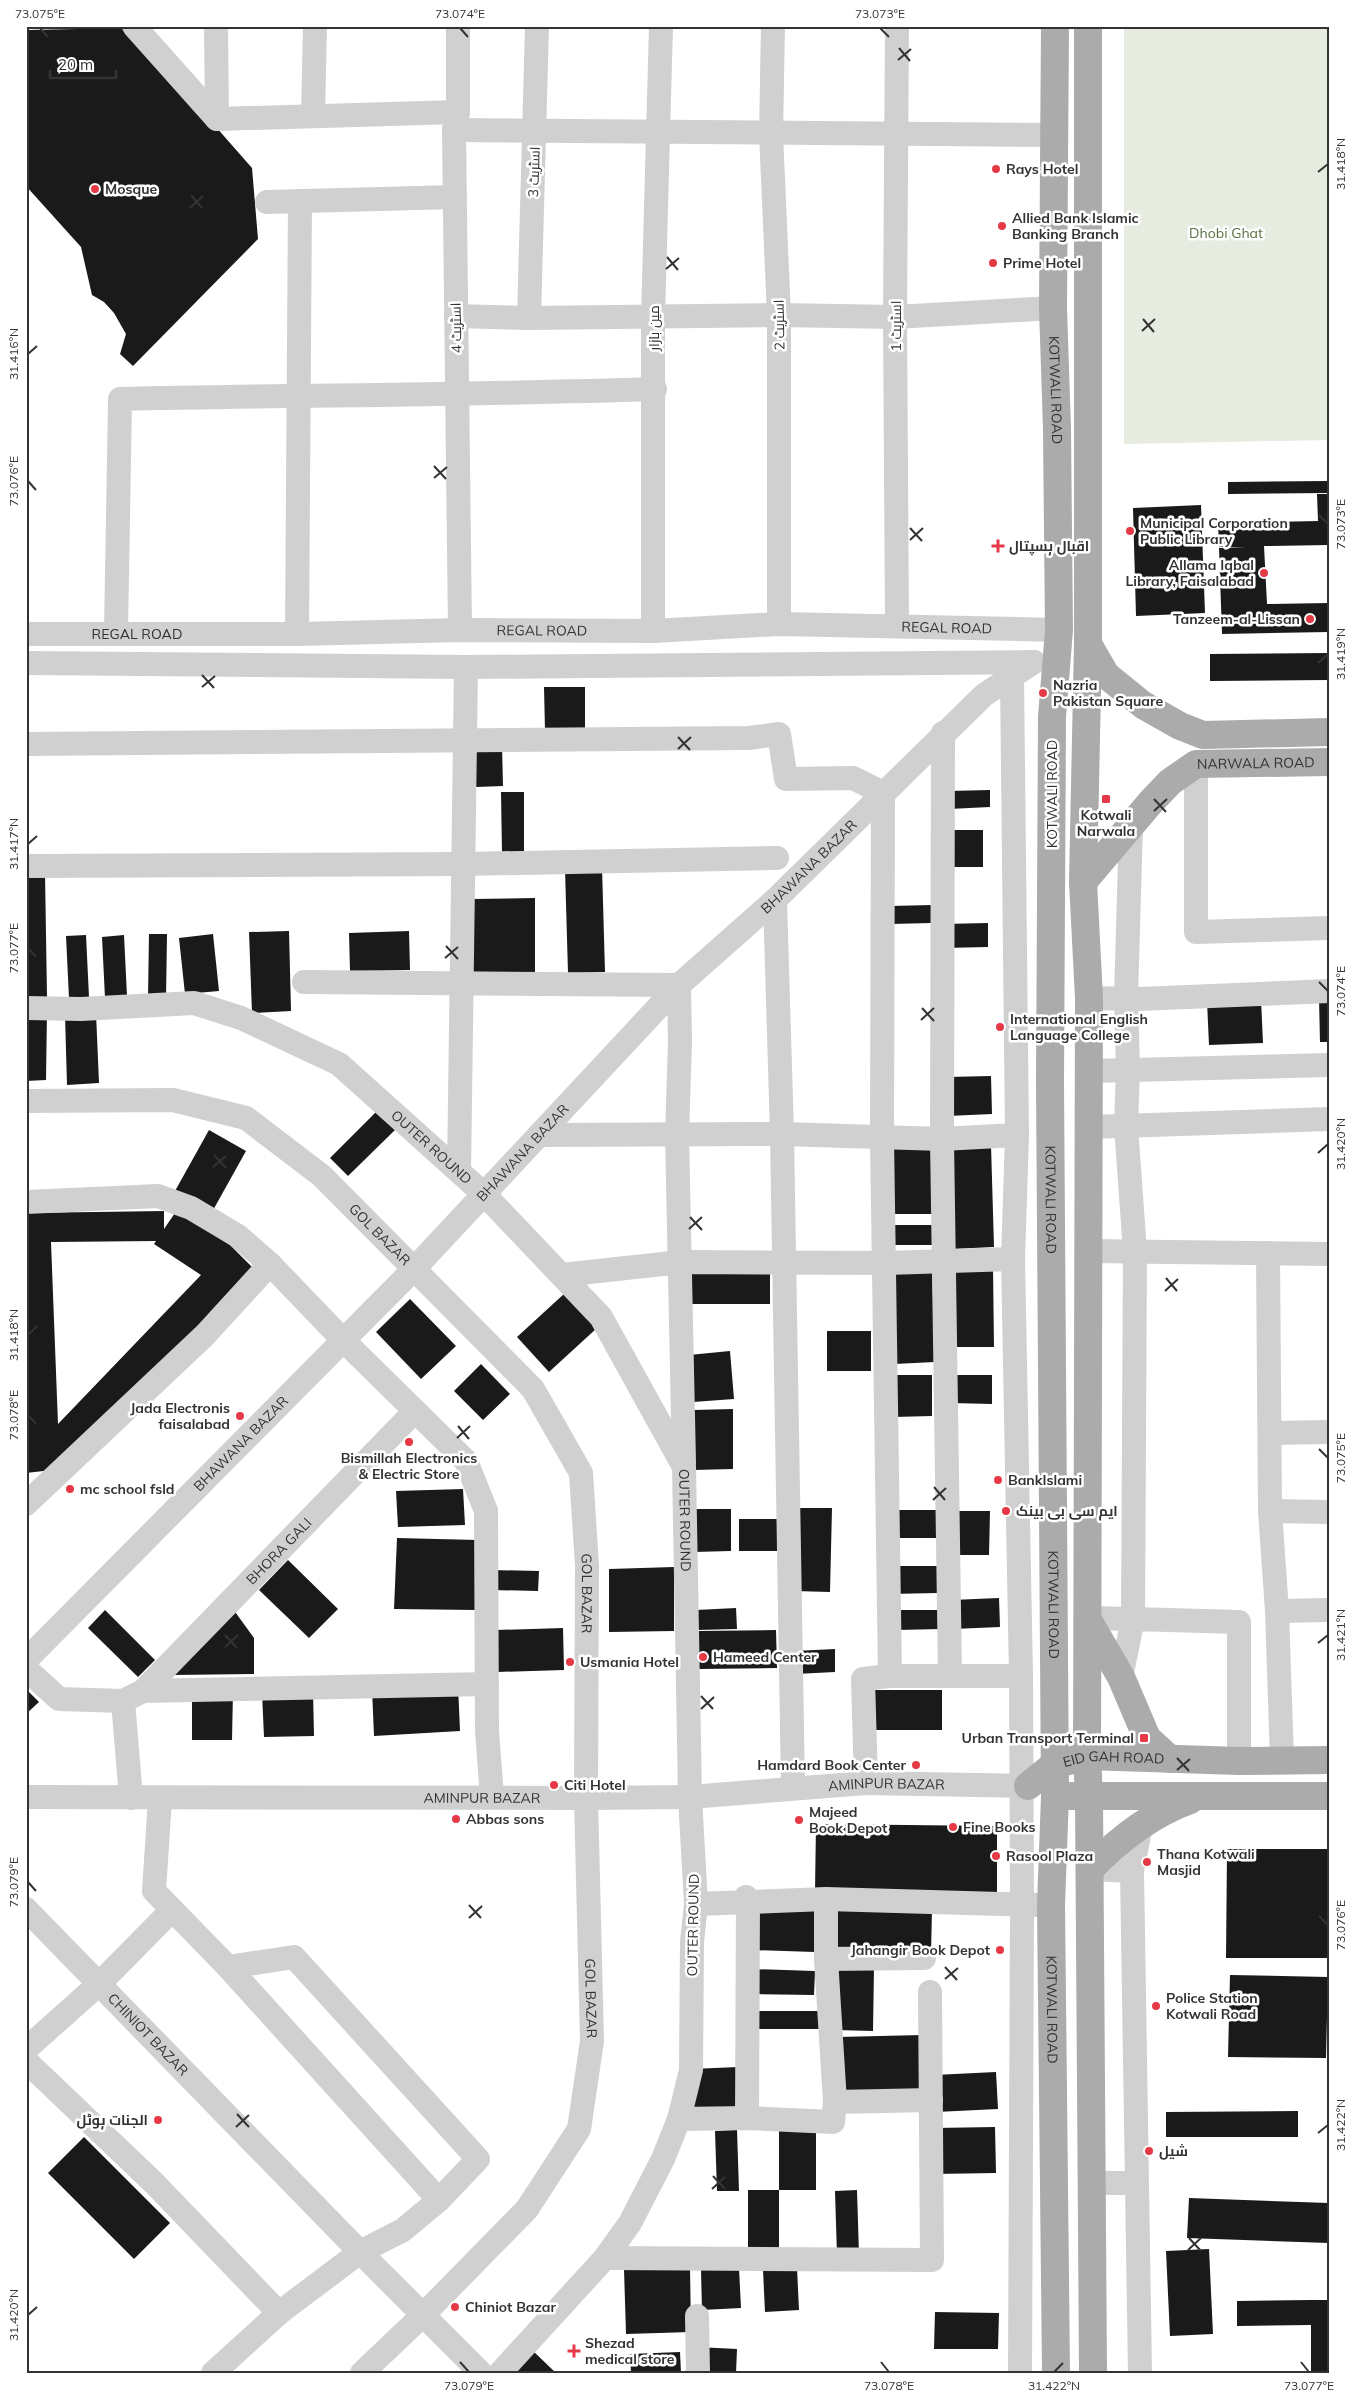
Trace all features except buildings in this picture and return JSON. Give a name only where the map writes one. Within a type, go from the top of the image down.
[{"type":"main road","name":"KOTWALI ROAD","points":[[1055,26],[1053,308],[1058,429],[1059,630],[1045,662],[1052,717],[1050,1073],[1055,1796],[1051,1905],[1056,2373]]},
{"type":"main road","points":[[1088,26],[1088,642],[1083,882],[1089,998],[1090,1071],[1087,1756],[1090,1869],[1093,2373]]},
{"type":"main road","points":[[1088,642],[1106,675],[1143,705],[1180,726],[1203,735],[1329,732]]},
{"type":"main road","name":"NARWALA ROAD","points":[[1083,882],[1131,824],[1170,782],[1196,764],[1329,762]]},
{"type":"main road","points":[[1088,1618],[1121,1677],[1146,1738],[1170,1759]]},
{"type":"main road","name":"EID GAH ROAD","points":[[1025,1786],[1054,1765],[1087,1756],[1239,1761],[1329,1760]]},
{"type":"main road","points":[[1025,1786],[1055,1796],[1089,1798],[1204,1795],[1329,1796]]},
{"type":"main road","points":[[1090,1869],[1116,1842],[1166,1808],[1204,1795]]},
{"type":"street","points":[[134,26],[217,119]]},
{"type":"street","points":[[216,26],[217,119]]},
{"type":"street","points":[[313,116],[315,26]]},
{"type":"street","name":"اسٹریٹ 4","points":[[458,26],[455,197],[460,630]]},
{"type":"street","name":"اسٹریٹ 3","points":[[529,318],[537,26]]},
{"type":"street","name":"مین بازار","points":[[653,631],[655,389],[653,317],[661,26]]},
{"type":"street","name":"اسٹریٹ 2","points":[[773,26],[771,134],[779,315],[779,624]]},
{"type":"street","name":"اسٹریٹ 1","points":[[897,625],[895,317],[898,26]]},
{"type":"street","points":[[217,119],[313,116],[456,121],[535,131],[1055,136]]},
{"type":"street","points":[[266,202],[455,197]]},
{"type":"street","points":[[297,634],[300,201]]},
{"type":"street","points":[[456,316],[529,318],[779,315],[895,317],[1053,308]]},
{"type":"street","points":[[116,633],[120,399],[300,395],[458,395],[655,389]]},
{"type":"street","name":"REGAL ROAD","points":[[26,634],[297,634],[460,630],[653,631],[779,624],[897,625],[1059,630]]},
{"type":"street","points":[[26,663],[466,667],[1045,662]]},
{"type":"street","name":"BHAWANA BAZAR","points":[[26,1660],[414,1269],[678,985],[775,900],[943,733],[984,695],[1012,676],[1045,662]]},
{"type":"street","points":[[459,1172],[466,667]]},
{"type":"street","points":[[1012,676],[1017,1135],[1013,1259],[1025,1786],[1022,1904],[1020,2373]]},
{"type":"street","points":[[943,733],[942,1139],[950,1676]]},
{"type":"street","points":[[26,744],[749,738],[779,734],[786,779],[853,778],[883,793],[882,1137],[886,1263],[890,1676]]},
{"type":"street","points":[[1196,764],[1196,932],[1329,928]]},
{"type":"street","points":[[1121,1677],[1133,1619],[1135,1252],[1126,1126],[1128,1070],[1126,998],[1131,824]]},
{"type":"street","points":[[26,866],[463,864],[776,858]]},
{"type":"street","points":[[775,900],[782,1134],[793,1788]]},
{"type":"street","points":[[304,982],[678,985],[680,1040],[677,1135],[684,1467]]},
{"type":"street","points":[[1089,998],[1329,991]]},
{"type":"street","name":"OUTER ROUND","points":[[26,1008],[81,1009],[194,1003],[241,1018],[339,1064],[485,1194],[601,1317],[684,1467],[690,1797],[696,1904],[692,1942],[692,2070],[679,2119],[663,2159],[630,2222],[605,2258],[500,2373]]},
{"type":"street","points":[[1090,1071],[1329,1064]]},
{"type":"street","name":"GOL BAZAR","points":[[26,1101],[173,1100],[246,1118],[322,1176],[533,1389],[581,1474],[587,1566],[586,1798],[592,2041],[579,2129],[527,2209],[424,2314],[362,2373]]},
{"type":"street","points":[[1090,1127],[1329,1120]]},
{"type":"street","points":[[539,1135],[782,1134],[942,1139],[1017,1135]]},
{"type":"street","points":[[26,1202],[158,1196],[191,1208],[230,1231],[270,1264],[343,1340],[466,1462],[486,1511],[487,1684],[492,1797]]},
{"type":"street","points":[[1089,1251],[1329,1254]]},
{"type":"street","points":[[1268,1253],[1270,1511],[1277,1611],[1282,1760]]},
{"type":"street","points":[[562,1275],[681,1262],[886,1263],[1013,1259]]},
{"type":"street","points":[[26,1504],[205,1335],[270,1264]]},
{"type":"street","name":"BHORA GALI","points":[[133,1696],[415,1411]]},
{"type":"street","points":[[1270,1433],[1329,1432]]},
{"type":"street","points":[[1270,1511],[1329,1512]]},
{"type":"street","points":[[1277,1611],[1329,1610]]},
{"type":"street","points":[[1088,1618],[1239,1622],[1239,1761]]},
{"type":"street","points":[[26,1669],[59,1699],[487,1684]]},
{"type":"street","points":[[866,1783],[863,1679],[890,1676],[1021,1676]]},
{"type":"street","points":[[130,1798],[133,1696]]},
{"type":"street","name":"AMINPUR BAZAR","points":[[26,1797],[160,1799],[690,1797],[866,1783],[1025,1786]]},
{"type":"street","points":[[160,1799],[154,1891],[228,1967],[439,2200]]},
{"type":"street","points":[[1140,2373],[1132,1870],[1141,1825]]},
{"type":"street","points":[[1090,1869],[1132,1870]]},
{"type":"street","points":[[696,1904],[747,1899],[826,1899],[1051,1905]]},
{"type":"street","points":[[747,1899],[747,2118]]},
{"type":"street","points":[[679,2119],[747,2118],[833,2122],[835,2102],[826,1959],[826,1899]]},
{"type":"street","name":"CHINIOT BAZAR","points":[[26,1909],[360,2252],[481,2373]]},
{"type":"street","points":[[26,2049],[99,1984],[172,1910]]},
{"type":"street","points":[[214,2373],[279,2313],[360,2252],[403,2230],[439,2200],[478,2159],[294,1957],[228,1967]]},
{"type":"street","points":[[826,1959],[924,1958]]},
{"type":"street","points":[[605,2258],[932,2260],[930,1992]]},
{"type":"street","points":[[26,2060],[154,2183],[279,2313]]},
{"type":"street","points":[[835,2102],[931,2100]]},
{"type":"street","points":[[1092,2183],[1136,2183]]},
{"type":"street","points":[[697,2316],[698,2373]]},
{"type":"green space","name":"Dhobi Ghat","points":[[1124,26],[1329,26],[1329,440],[1124,444]]},
{"type":"place","name":"Rays Hotel","points":[[996,169]]},
{"type":"place","name":"Mosque","points":[[95,189]]},
{"type":"place","name":"Allied Bank Islamic Banking Branch","points":[[1002,226]]},
{"type":"place","name":"Prime Hotel","points":[[993,263]]},
{"type":"place","name":"Municipal Corporation Public Library","points":[[1130,531]]},
{"type":"place","name":"اقبال ہسپتال","points":[[998,546]]},
{"type":"place","name":"Allama Iqbal Library, Faisalabad","points":[[1264,573]]},
{"type":"place","name":"Tanzeem-al-Lissan","points":[[1310,619]]},
{"type":"place","name":"Nazria Pakistan Square","points":[[1043,693]]},
{"type":"place","name":"Kotwali Narwala","points":[[1106,799]]},
{"type":"place","name":"International English Language College","points":[[1000,1027]]},
{"type":"place","name":"Jada Electronis faisalabad","points":[[240,1416]]},
{"type":"place","name":"Bismillah Electronics & Electric Store","points":[[409,1442]]},
{"type":"place","name":"BankIslami","points":[[998,1480]]},
{"type":"place","name":"mc school fsld","points":[[70,1489]]},
{"type":"place","name":"ایم سی بی بینک","points":[[1006,1511]]},
{"type":"place","name":"Hameed Center","points":[[703,1657]]},
{"type":"place","name":"Usmania Hotel","points":[[570,1662]]},
{"type":"place","name":"Urban Transport Terminal","points":[[1144,1738]]},
{"type":"place","name":"Hamdard Book Center","points":[[916,1765]]},
{"type":"place","name":"Citi Hotel","points":[[554,1785]]},
{"type":"place","name":"Abbas sons","points":[[456,1819]]},
{"type":"place","name":"Majeed Book Depot","points":[[799,1820]]},
{"type":"place","name":"Fine Books","points":[[953,1827]]},
{"type":"place","name":"Rasool Plaza","points":[[996,1856]]},
{"type":"place","name":"Thana Kotwali Masjid","points":[[1147,1862]]},
{"type":"place","name":"Jahangir Book Depot","points":[[1000,1950]]},
{"type":"place","name":"Police Station Kotwali Road","points":[[1156,2006]]},
{"type":"place","name":"الجنات ہوٹل","points":[[158,2120]]},
{"type":"place","name":"شیل","points":[[1149,2151]]},
{"type":"place","name":"Chiniot Bazar","points":[[455,2307]]},
{"type":"place","name":"Shezad medical store","points":[[574,2351]]}]
